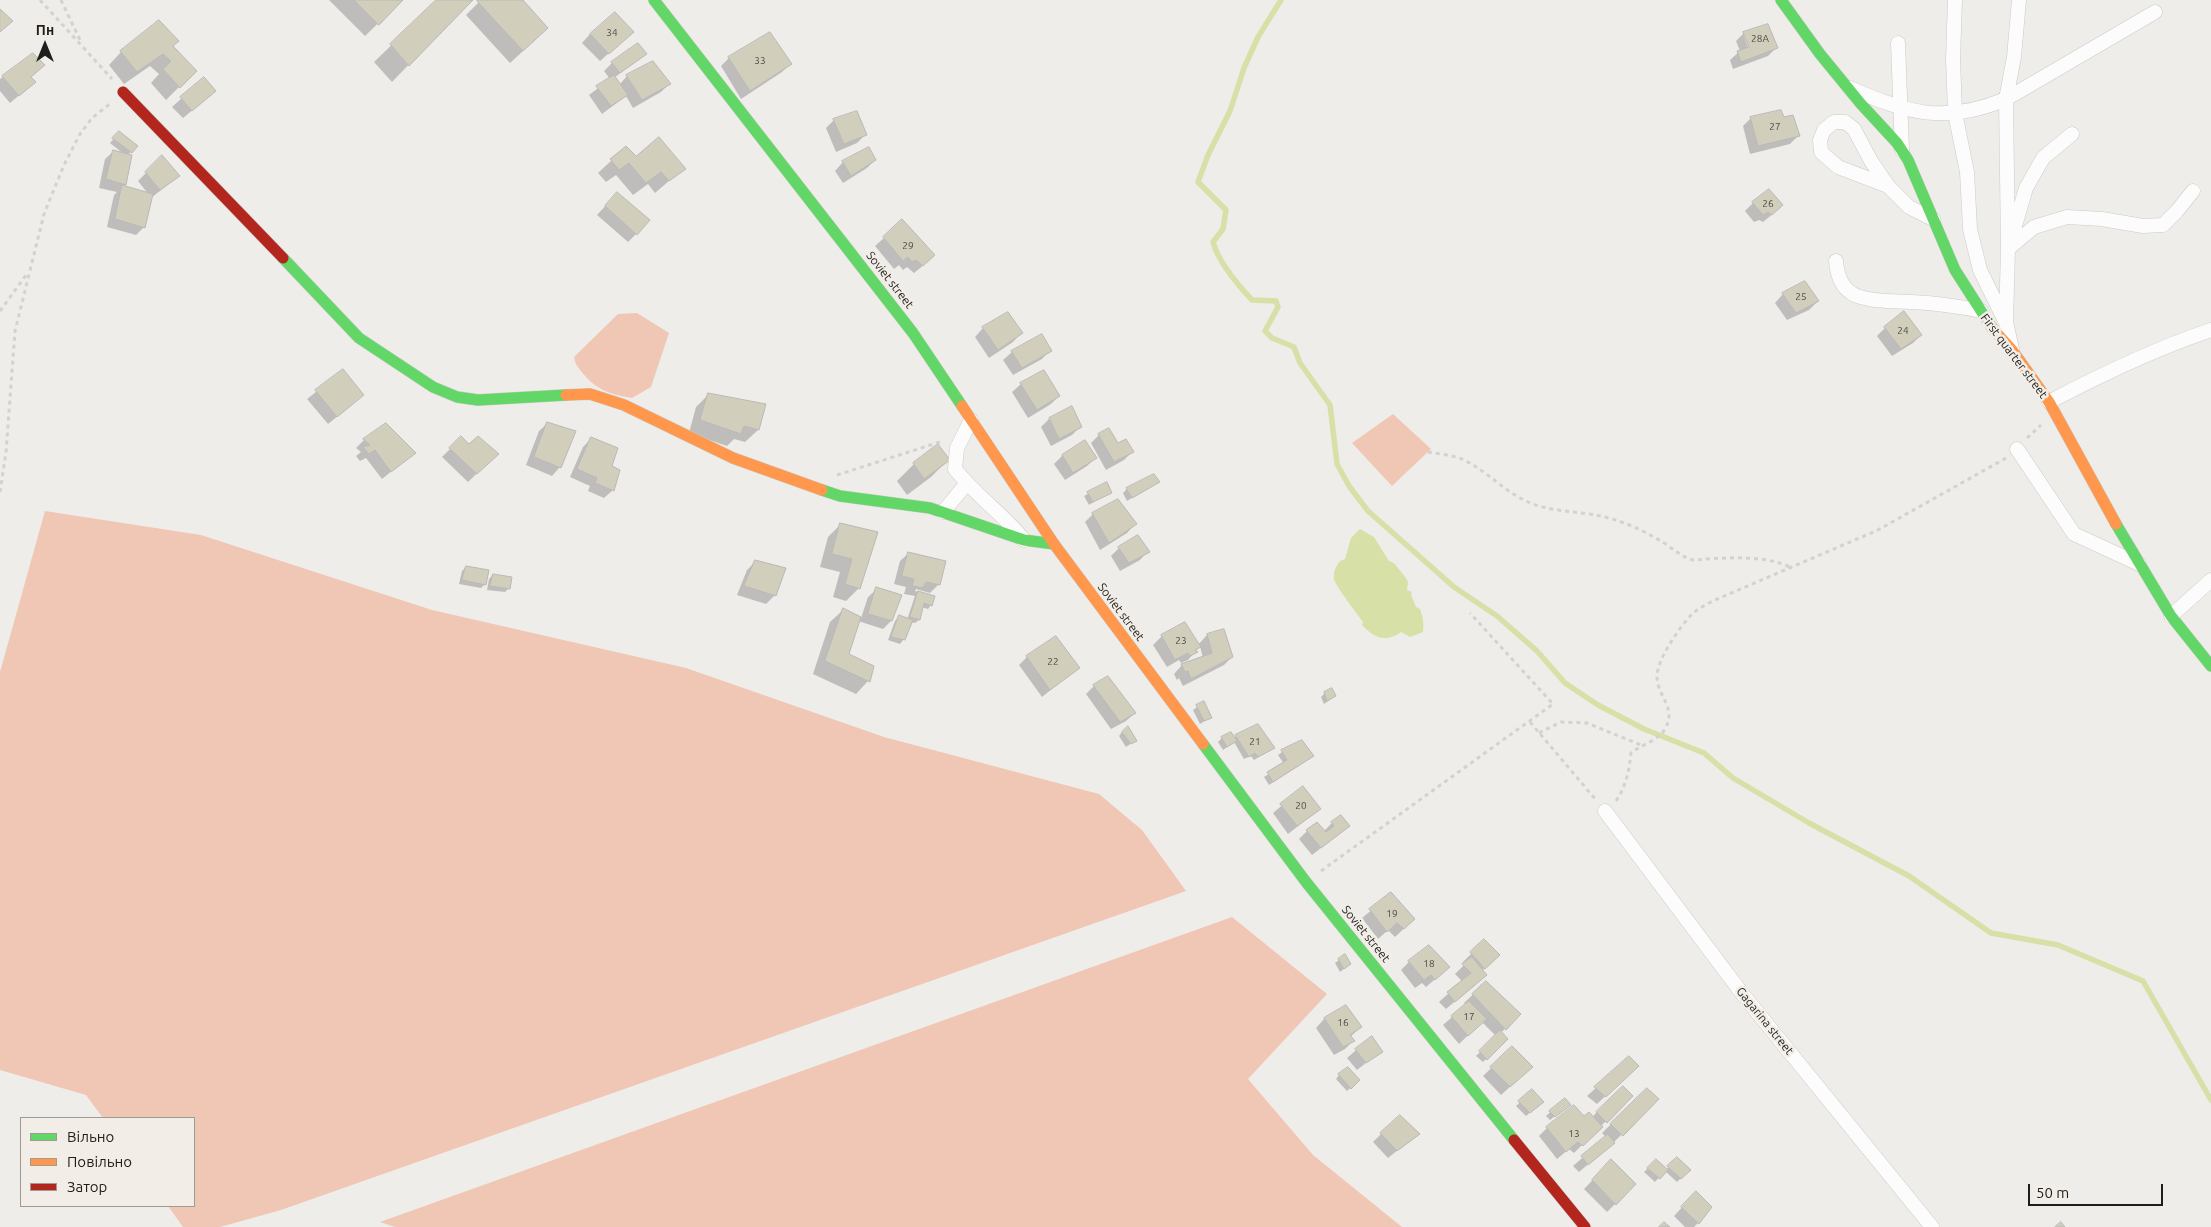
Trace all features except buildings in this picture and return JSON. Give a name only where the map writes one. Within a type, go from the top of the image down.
[{"type":"street","name":"Soviet street","points":[[654,0],[913,332],[1054,544],[1306,882],[1585,1227]]},
{"type":"street","name":"First quarter street","points":[[1781,0],[1847,87],[1908,160],[1955,270],[1995,333],[2012,350],[2049,402],[2081,463],[2139,564],[2171,616],[2211,666]]},
{"type":"street","name":"First quarter street","points":[[1956,0],[1953,59],[1955,113],[1967,172],[1970,230],[1980,270],[2006,322]]},
{"type":"street","points":[[2012,350],[2006,322],[2008,249],[2006,99],[2014,57],[2019,0]]},
{"type":"street","points":[[1847,87],[1900,108],[1929,114],[1982,109],[2006,99],[2156,12]]},
{"type":"street","points":[[1898,43],[1902,151]]},
{"type":"street","points":[[123,92],[359,338],[433,387],[457,397],[478,400],[590,394],[624,405],[733,458],[840,496],[930,508],[1024,540],[1054,544]]},
{"type":"street","points":[[1888,186],[1838,167],[1821,152],[1820,140],[1824,130],[1834,122],[1845,122],[1854,129],[1870,161],[1888,186],[1909,207],[1933,219]]},
{"type":"street","points":[[2008,249],[2026,188],[2043,158],[2072,134]]},
{"type":"street","points":[[2008,249],[2034,227],[2067,217],[2102,219],[2143,226],[2162,225],[2177,211],[2193,191]]},
{"type":"street","points":[[1836,261],[1837,274],[1845,288],[1856,296],[1875,300],[1953,305],[1980,311]]},
{"type":"street","points":[[2049,402],[2096,377],[2165,346],[2211,330]]},
{"type":"street","points":[[971,420],[957,448],[955,469],[967,484],[1008,520],[1024,540]]},
{"type":"street","points":[[2017,448],[2074,534],[2139,564]]},
{"type":"street","points":[[943,512],[967,484]]},
{"type":"street","points":[[2171,616],[2211,580]]},
{"type":"street","name":"Gagarina street","points":[[1604,811],[1744,996],[1932,1227]]},
{"type":"path","points":[[0,492],[9,422],[12,353],[28,272],[44,214],[64,165],[92,118],[123,92],[81,43],[40,0]]},
{"type":"path","points":[[61,0],[81,43]]},
{"type":"path","points":[[0,311],[28,272]]},
{"type":"path","points":[[1530,722],[1604,811],[1614,804],[1622,792],[1628,774],[1631,753],[1664,731],[1670,711],[1657,679],[1661,658],[1683,625],[1702,606],[1878,530],[2006,458],[2035,428],[2056,417]]},
{"type":"path","points":[[836,476],[964,434]]},
{"type":"path","points":[[1428,452],[1460,458],[1533,504],[1611,518],[1648,534],[1682,557],[1693,560],[1747,559],[1780,562],[1790,568]]},
{"type":"path","points":[[1306,882],[1553,704],[1470,613]]},
{"type":"path","points":[[1539,733],[1561,722],[1587,723],[1641,745]]},
{"type":"shaded area","points":[[637,313],[669,333],[651,387],[632,398],[610,393],[592,383],[576,364],[574,357],[618,314]]},
{"type":"shaded area","points":[[1393,414],[1431,449],[1392,486],[1352,443]]},
{"type":"shaded area","points":[[45,511],[201,535],[432,610],[686,668],[884,737],[1099,794],[1142,830],[1186,891],[281,1210],[220,1227],[183,1227],[169,1207],[195,1207],[195,1117],[102,1117],[86,1095],[0,1070],[0,672]]},
{"type":"shaded area","points":[[1360,529],[1374,537],[1389,561],[1394,563],[1406,578],[1408,582],[1407,590],[1412,592],[1411,595],[1416,607],[1421,612],[1423,632],[1410,637],[1401,632],[1385,638],[1376,636],[1362,625],[1363,622],[1338,587],[1334,579],[1335,569],[1340,561],[1345,559],[1351,538]]},
{"type":"shaded area","points":[[1232,917],[1327,994],[1248,1079],[1313,1155],[1402,1227],[395,1227],[380,1222]]},
{"type":"waterway","points":[[1281,0],[1258,37],[1244,68],[1230,111],[1208,155],[1198,182],[1226,210],[1223,229],[1213,242],[1219,257],[1252,300],[1276,301],[1278,307],[1265,331],[1272,338],[1294,347],[1300,363],[1330,405],[1337,464],[1349,486],[1368,511],[1454,587],[1497,616],[1537,651],[1565,683],[1598,705],[1644,729],[1704,753],[1733,778],[1809,823],[1909,876],[1991,933],[2058,945],[2143,981],[2211,1100]]},
{"type":"traffic: fast","points":[[654,0],[913,333],[962,406]]},
{"type":"traffic: fast","points":[[1781,0],[1820,54],[1861,104],[1897,143],[1908,160],[1955,270],[1992,328]]},
{"type":"traffic: fast","points":[[283,258],[359,338],[433,387],[457,397],[478,400],[566,395]]},
{"type":"traffic: fast","points":[[822,490],[840,496],[930,508],[1024,540],[1054,544]]},
{"type":"traffic: fast","points":[[2116,524],[2171,616],[2211,666]]},
{"type":"traffic: fast","points":[[1203,744],[1306,882],[1514,1140]]},
{"type":"traffic: slow","points":[[1992,328],[2012,350],[2049,402],[2116,524]]},
{"type":"traffic: slow","points":[[566,395],[590,394],[624,405],[733,458],[822,490]]},
{"type":"traffic: slow","points":[[962,406],[1054,544],[1203,744]]},
{"type":"traffic: jam","points":[[123,92],[283,258]]},
{"type":"traffic: jam","points":[[1514,1140],[1585,1227]]}]
